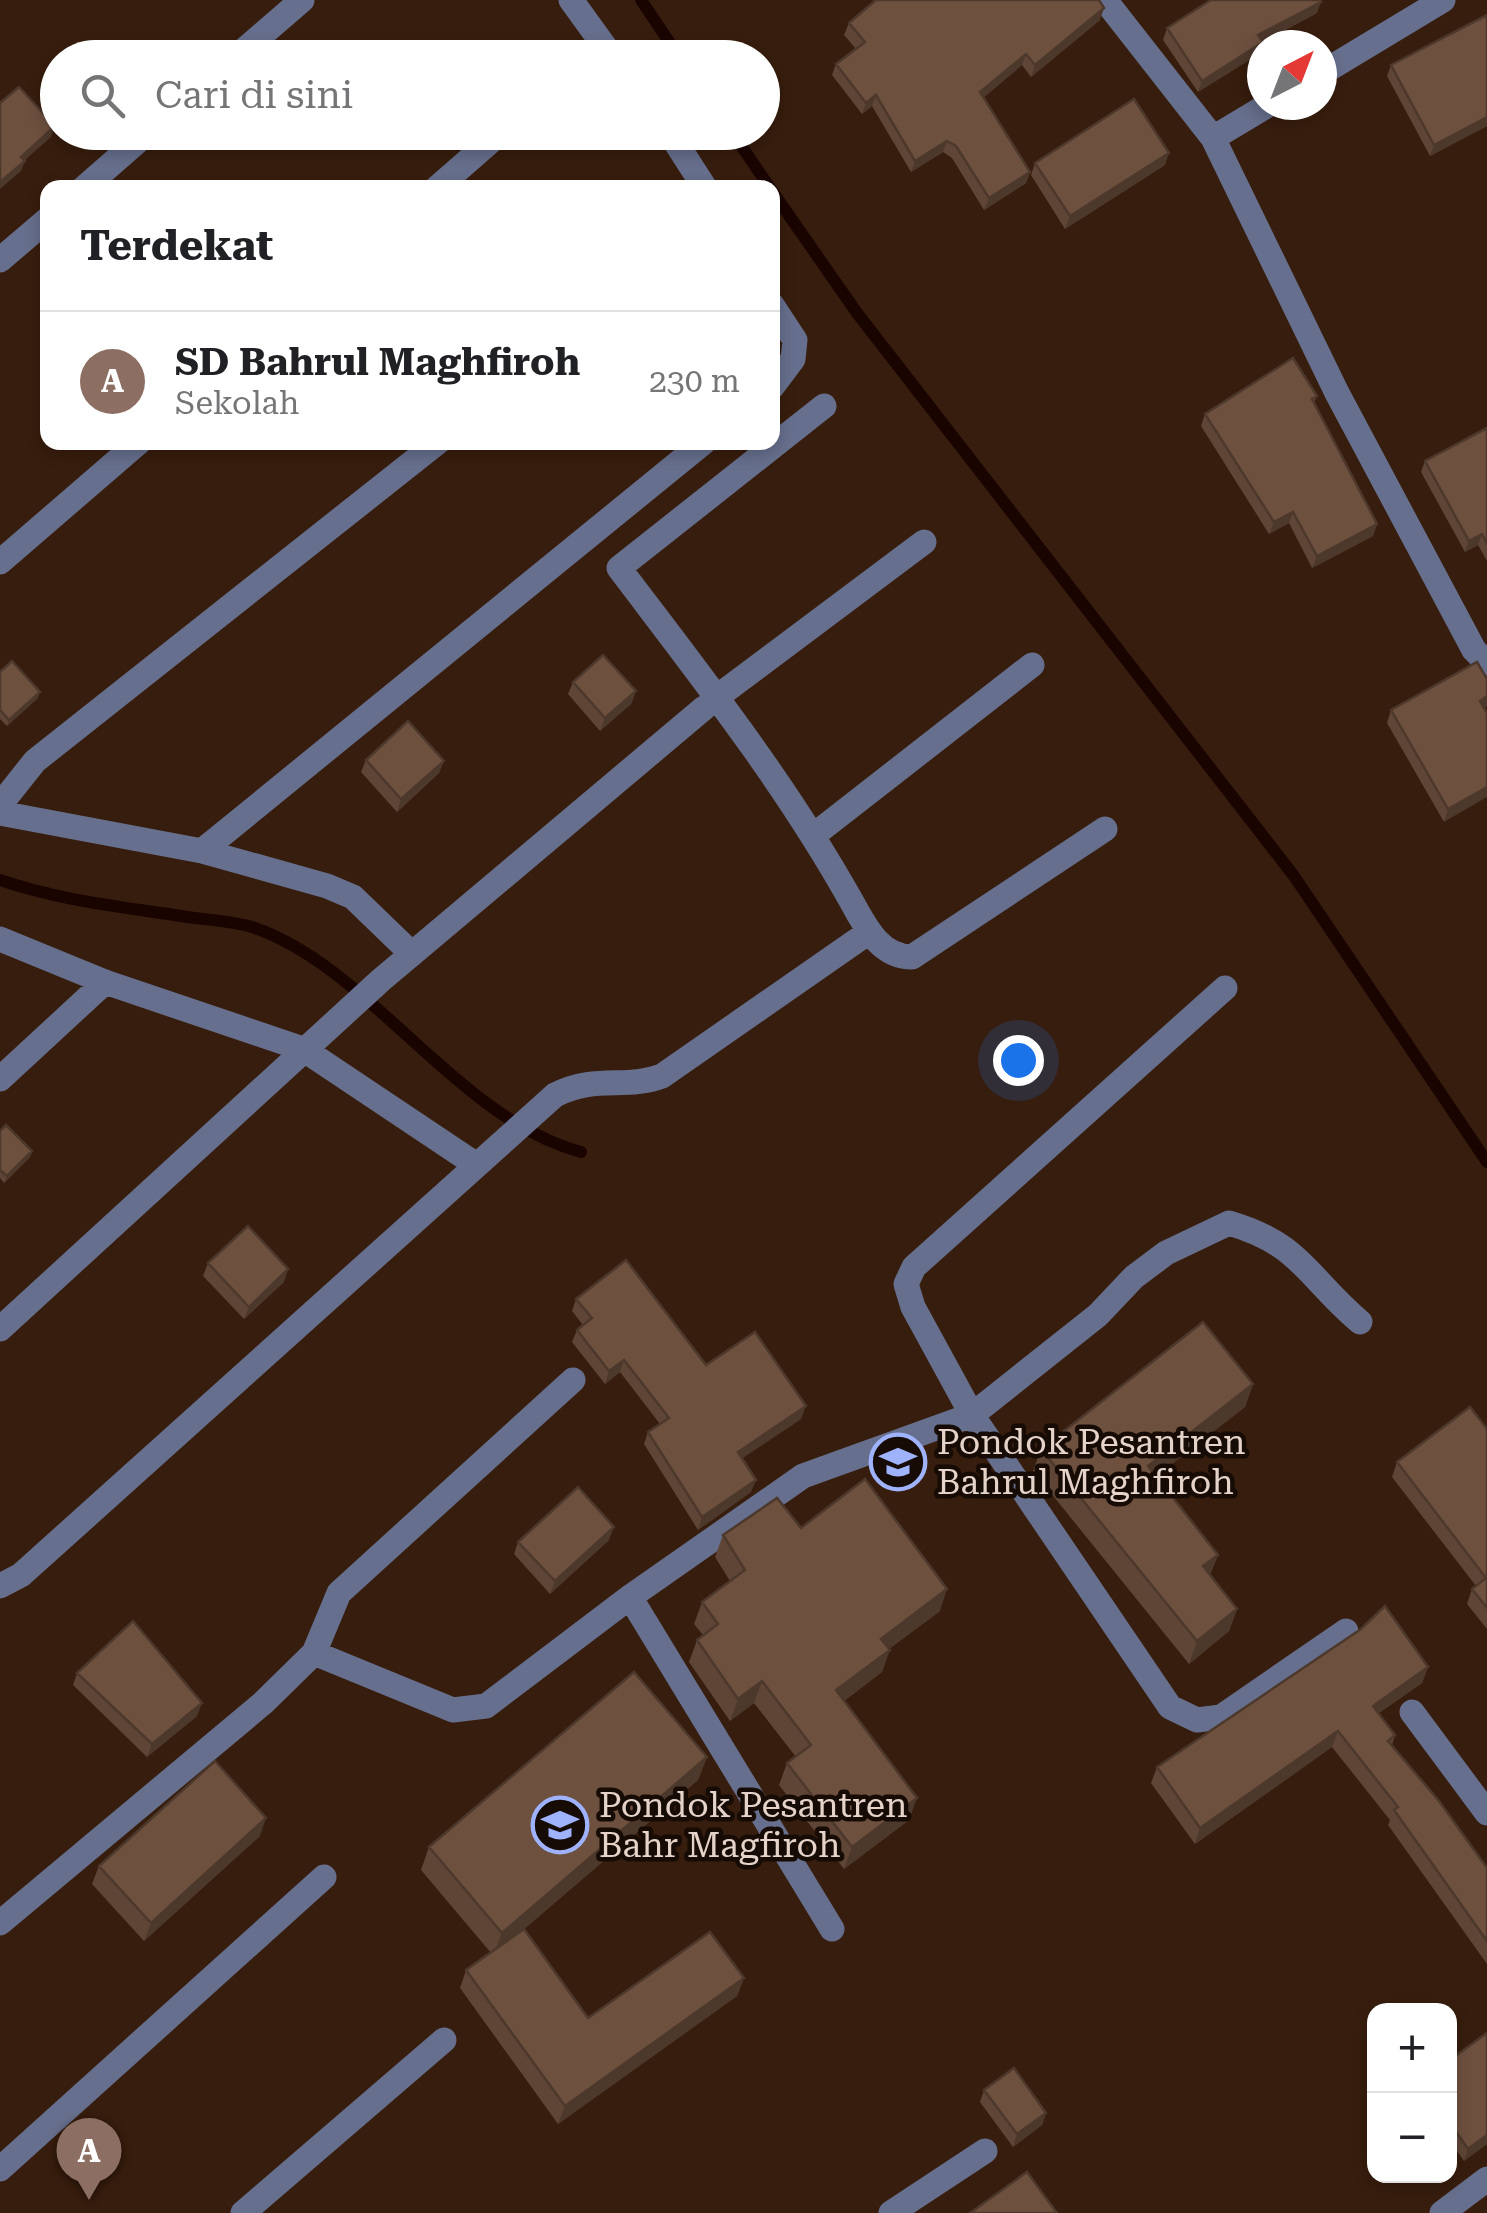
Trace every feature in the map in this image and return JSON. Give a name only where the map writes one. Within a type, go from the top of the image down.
[{"type":"street","points":[[256,40],[302,0]]},
{"type":"street","points":[[571,0],[594,40]]},
{"type":"street","points":[[1105,0],[1212,138],[1337,393],[1474,650],[1487,663]]},
{"type":"street","points":[[1337,63],[1443,0]]},
{"type":"street","points":[[1212,138],[1247,117]]},
{"type":"street","points":[[93,180],[127,150]]},
{"type":"street","points":[[446,180],[480,150]]},
{"type":"street","points":[[681,150],[700,180]]},
{"type":"street","points":[[0,260],[40,226]]},
{"type":"street","points":[[780,317],[796,340],[792,360],[780,381]]},
{"type":"street","points":[[780,441],[824,406]]},
{"type":"street","points":[[0,562],[130,450]]},
{"type":"street","points":[[0,805],[35,760],[428,450]]},
{"type":"street","points":[[202,851],[694,450]]},
{"type":"street","points":[[768,450],[619,568],[711,702],[814,835],[869,932],[898,957],[912,957],[1105,829]]},
{"type":"street","points":[[0,1330],[381,980],[711,702],[924,542]]},
{"type":"street","points":[[814,835],[1032,666]]},
{"type":"street","points":[[0,813],[202,851],[353,897],[412,954]]},
{"type":"street","points":[[0,1586],[22,1575],[555,1095],[580,1082],[650,1081],[662,1076],[869,932]]},
{"type":"street","points":[[0,938],[105,982],[303,1049],[475,1164]]},
{"type":"street","points":[[0,1079],[105,982]]},
{"type":"street","points":[[1225,988],[914,1267],[906,1284],[913,1307],[972,1414],[1170,1706],[1197,1720],[1222,1716],[1346,1632]]},
{"type":"street","points":[[314,1653],[453,1710],[486,1706],[630,1597],[803,1476],[972,1414],[1098,1315],[1134,1277],[1166,1253],[1229,1223],[1266,1234],[1299,1258],[1360,1322]]},
{"type":"street","points":[[0,1923],[263,1703],[314,1653],[339,1593],[573,1380]]},
{"type":"street","points":[[630,1597],[832,1929]]},
{"type":"street","points":[[1412,1712],[1487,1813]]},
{"type":"street","points":[[0,2169],[324,1877]]},
{"type":"street","points":[[243,2213],[444,2040]]},
{"type":"street","points":[[891,2213],[985,2151]]},
{"type":"street","points":[[1442,2213],[1487,2179]]},
{"type":"building","points":[[876,0],[1099,0],[1104,8],[1035,65],[1026,54],[980,92],[1030,172],[989,198],[956,146],[947,141],[915,161],[876,95],[866,103],[836,64],[865,42],[849,23]]},
{"type":"building","points":[[1211,0],[1321,2],[1268,30],[1247,30],[1247,52],[1202,81],[1167,28]]},
{"type":"building","points":[[1487,15],[1487,117],[1434,145],[1391,65]]},
{"type":"building","points":[[19,87],[40,110],[40,140],[21,157],[25,161],[0,182],[0,103]]},
{"type":"building","points":[[1134,99],[1169,153],[1070,216],[1035,163]]},
{"type":"building","points":[[1293,358],[1317,396],[1312,399],[1377,524],[1317,556],[1293,512],[1274,522],[1205,414]]},
{"type":"building","points":[[1487,428],[1487,544],[1482,534],[1469,541],[1425,461]]},
{"type":"building","points":[[603,655],[636,691],[605,718],[573,682]]},
{"type":"building","points":[[12,661],[40,692],[9,720],[0,710],[0,672]]},
{"type":"building","points":[[1477,662],[1487,679],[1487,696],[1480,701],[1487,713],[1487,787],[1448,809],[1391,710]]},
{"type":"building","points":[[408,721],[444,761],[401,799],[366,760]]},
{"type":"building","points":[[6,1125],[32,1151],[7,1176],[0,1170],[0,1131]]},
{"type":"building","points":[[248,1226],[288,1269],[249,1307],[208,1263]]},
{"type":"building","points":[[626,1260],[706,1365],[755,1332],[806,1406],[738,1452],[756,1480],[702,1517],[648,1432],[669,1418],[624,1360],[609,1371],[577,1330],[592,1318],[576,1299]]},
{"type":"building","points":[[1203,1322],[1253,1384],[1148,1466],[1218,1555],[1203,1566],[1237,1609],[1197,1641],[1041,1449]]},
{"type":"building","points":[[1470,1407],[1487,1429],[1487,1608],[1472,1589],[1486,1578],[1397,1462]]},
{"type":"building","points":[[865,1479],[947,1589],[881,1639],[890,1650],[836,1690],[917,1798],[852,1847],[787,1763],[811,1745],[762,1681],[738,1699],[697,1640],[718,1624],[702,1602],[745,1570],[723,1535],[777,1498],[801,1528]]},
{"type":"building","points":[[578,1487],[614,1527],[555,1581],[518,1542]]},
{"type":"building","points":[[1385,1606],[1428,1667],[1373,1706],[1395,1735],[1388,1741],[1439,1801],[1487,1868],[1487,1941],[1394,1810],[1398,1807],[1338,1731],[1200,1828],[1157,1767],[1361,1629]]},
{"type":"building","points":[[133,1621],[202,1703],[152,1744],[77,1673]]},
{"type":"building","name":"Pondok Pesantren Bahr Magfiroh","points":[[634,1672],[707,1757],[502,1933],[429,1847]]},
{"type":"building","points":[[215,1761],[266,1818],[151,1923],[99,1866]]},
{"type":"building","name":"Pondok Pesantren Bahr Magfiroh","points":[[524,1929],[588,2018],[710,1932],[744,1978],[565,2106],[466,1970]]},
{"type":"building","points":[[1487,2033],[1487,2135],[1468,2149],[1457,2133],[1457,2055]]},
{"type":"building","points":[[1014,2068],[1046,2113],[1017,2134],[984,2090]]},
{"type":"building","points":[[1027,2172],[1057,2213],[970,2213]]},
{"type":"waterway","points":[[641,0],[668,40]]},
{"type":"waterway","points":[[744,150],[765,180]]},
{"type":"waterway","points":[[780,202],[857,313],[1294,876],[1487,1162]]},
{"type":"waterway","points":[[0,880],[69,898],[230,922],[255,928],[298,948],[377,1008],[494,1109],[536,1134],[581,1152]]},
{"type":"place","name":"Pondok Pesantren Bahrul Maghfiroh","points":[[898,1462]]},
{"type":"place","name":"Pondok Pesantren Bahr Magfiroh","points":[[560,1825]]},
{"type":"place","name":"SD Bahrul Maghfiroh","points":[[89,2200]]}]
